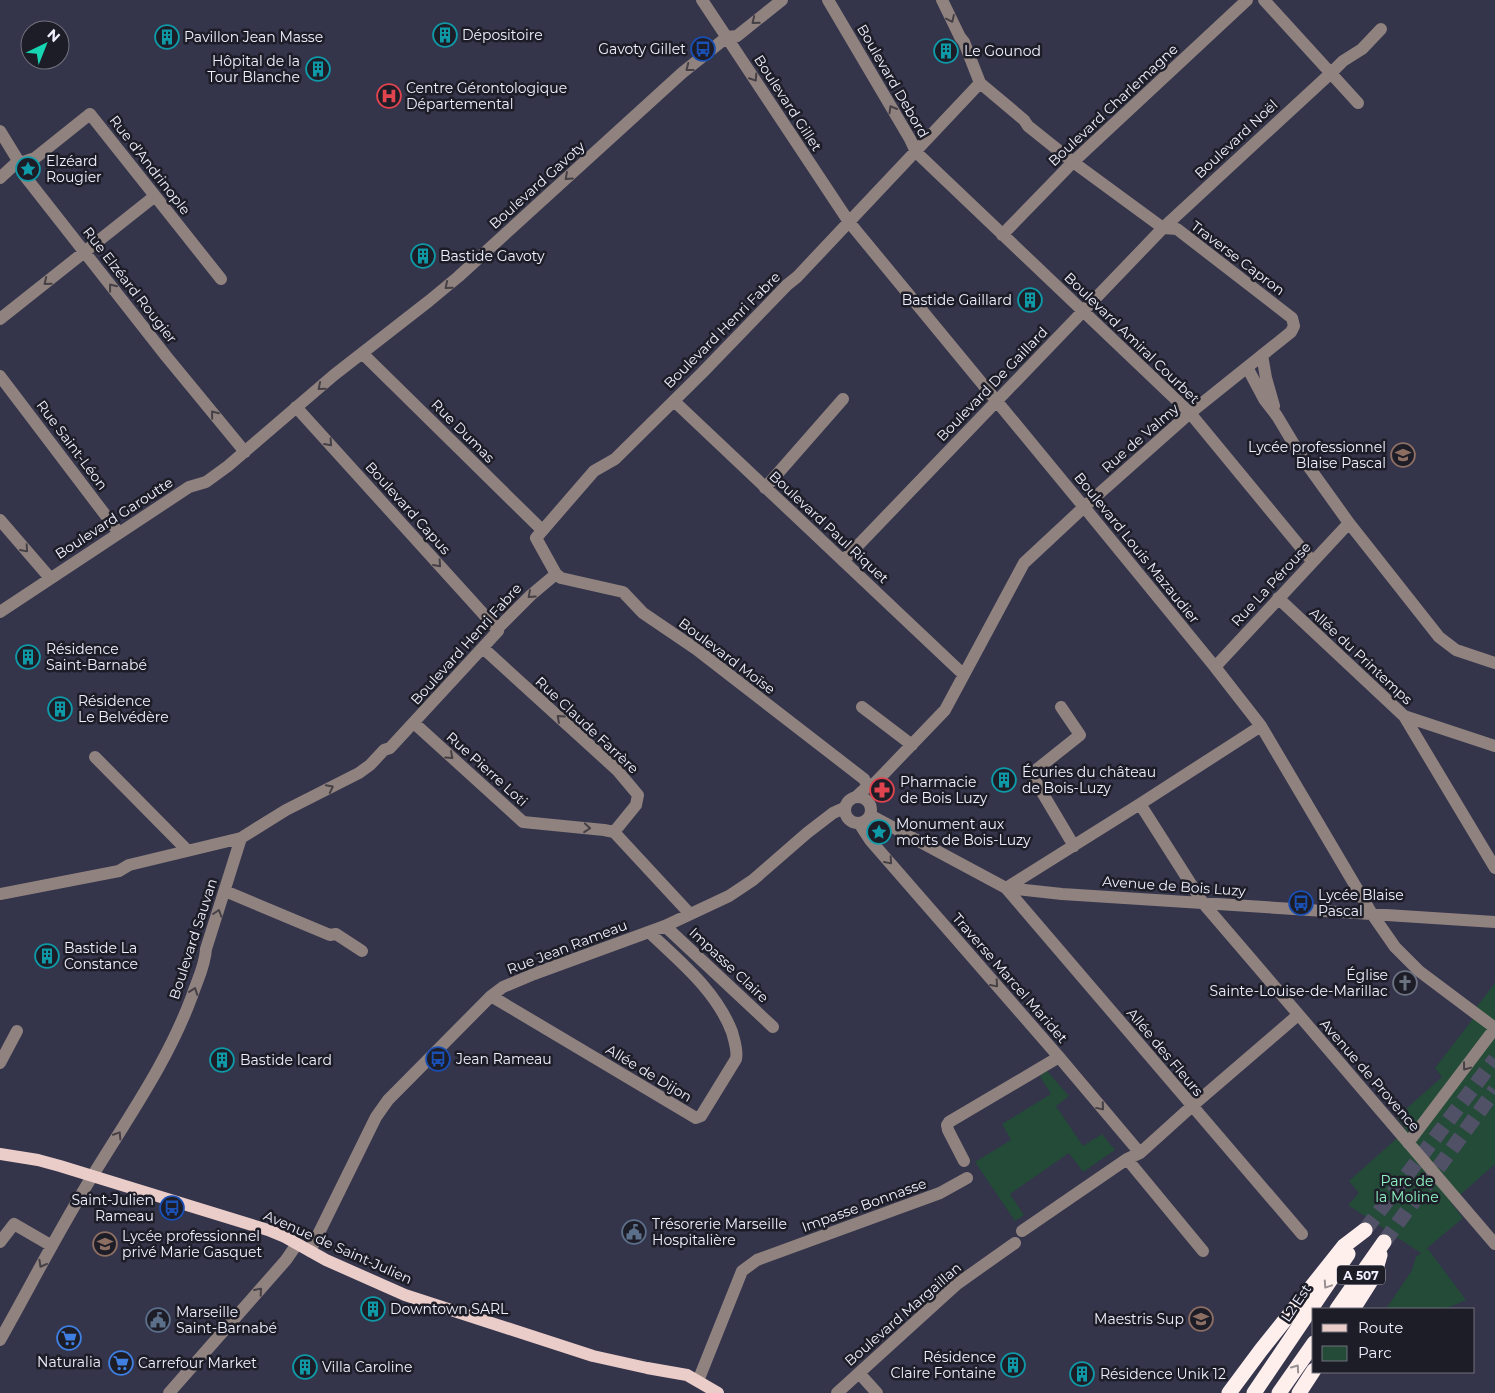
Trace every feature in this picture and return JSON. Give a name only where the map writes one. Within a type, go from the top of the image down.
[{"type":"highway","name":"L2 Est","points":[[1229,1393],[1344,1246],[1365,1230],[1254,1393]]},
{"type":"highway","name":"A 507","points":[[1338,1308],[1384,1242],[1374,1276],[1354,1308]]},
{"type":"highway","points":[[1279,1393],[1312,1346]]},
{"type":"highway","points":[[1299,1393],[1312,1373]]},
{"type":"main road","name":"Avenue de Saint-Julien","points":[[0,1154],[38,1160],[268,1230],[326,1260],[405,1295],[593,1356],[687,1375],[718,1393]]},
{"type":"street","name":"Boulevard Gillet","points":[[702,0],[850,222]]},
{"type":"street","name":"Boulevard Gavoty","points":[[245,452],[362,353],[458,278],[682,73],[727,37],[737,36],[782,0]]},
{"type":"street","name":"Boulevard Debord","points":[[828,0],[916,152]]},
{"type":"street","points":[[942,0],[964,42],[980,83]]},
{"type":"street","name":"Boulevard Charlemagne","points":[[1002,235],[1073,162],[1247,0]]},
{"type":"street","points":[[1264,0],[1358,103]]},
{"type":"street","name":"Boulevard Noël","points":[[1163,228],[1344,61],[1362,49],[1381,29]]},
{"type":"street","name":"Boulevard Henri Fabre","points":[[542,530],[594,471],[615,459],[797,277],[980,83]]},
{"type":"street","name":"Traverse Capron","points":[[980,83],[1024,120],[1028,126],[1073,162],[1163,228],[1177,230],[1292,318],[1294,326],[1290,332],[1262,355]]},
{"type":"street","name":"Rue d'Andrinople","points":[[19,162],[35,158],[90,114],[221,279]]},
{"type":"street","name":"Rue Elzéard Rougier","points":[[0,131],[19,162],[24,175],[166,356],[245,452]]},
{"type":"street","name":"Boulevard Amiral Courbet","points":[[916,152],[1190,413],[1312,561]]},
{"type":"street","points":[[0,178],[19,162]]},
{"type":"street","points":[[0,319],[155,196]]},
{"type":"street","name":"Boulevard Louis Mazaudier","points":[[850,222],[1215,667],[1261,726],[1372,914],[1395,947],[1420,971],[1495,1028]]},
{"type":"street","name":"Boulevard De Gaillard","points":[[843,561],[1163,228]]},
{"type":"street","name":"Rue Dumas","points":[[362,353],[542,530]]},
{"type":"street","points":[[1262,355],[1266,378],[1277,416]]},
{"type":"street","name":"Rue de Valmy","points":[[964,675],[1024,563],[1190,413],[1262,355]]},
{"type":"street","points":[[1247,367],[1264,399],[1277,416],[1301,456],[1349,523],[1439,636],[1456,650],[1495,663]]},
{"type":"street","name":"Rue Saint-Léon","points":[[0,376],[119,533]]},
{"type":"street","points":[[766,488],[843,399]]},
{"type":"street","name":"Boulevard Paul Riquet","points":[[674,401],[964,675]]},
{"type":"street","name":"Boulevard Capus","points":[[296,407],[496,629]]},
{"type":"street","name":"Boulevard Garoutte","points":[[0,612],[189,487],[206,482],[245,452]]},
{"type":"street","points":[[0,520],[50,578]]},
{"type":"street","name":"Rue La Pérouse","points":[[1215,667],[1349,523]]},
{"type":"street","points":[[542,530],[536,538],[556,574]]},
{"type":"street","name":"Boulevard Henri Fabre","points":[[0,894],[119,871],[129,865],[241,838],[286,810],[359,773],[370,765],[384,750],[390,748],[483,648],[498,631],[496,629],[556,574]]},
{"type":"street","name":"Boulevard Moïse","points":[[556,574],[562,578],[623,592],[643,613],[696,649],[864,779],[868,786]]},
{"type":"street","name":"Allée du Printemps","points":[[1278,598],[1404,716],[1495,868]]},
{"type":"street","name":"Rue Claude Farrère","points":[[483,648],[617,770],[638,795],[636,805],[614,832]]},
{"type":"street","points":[[856,797],[868,802],[871,808],[870,815],[864,822],[853,822],[848,819],[844,808],[846,803],[868,786],[874,784],[945,710],[964,675]]},
{"type":"street","points":[[862,706],[912,745]]},
{"type":"street","points":[[1061,707],[1080,735],[1036,770],[1033,777],[1072,842]]},
{"type":"street","points":[[1404,716],[1495,746]]},
{"type":"street","name":"Rue Pierre Loti","points":[[414,723],[523,822],[614,832]]},
{"type":"street","points":[[1006,888],[1072,842],[1140,804],[1261,726]]},
{"type":"street","points":[[95,757],[187,850]]},
{"type":"street","name":"Avenue de Provence","points":[[1140,804],[1203,903],[1495,1244]]},
{"type":"street","name":"Rue Jean Rameau","points":[[310,1251],[376,1117],[388,1100],[491,996],[503,987],[665,926],[729,896],[753,880],[818,824],[833,813],[844,808]]},
{"type":"street","name":"Avenue de Bois Luzy","points":[[870,815],[1006,888],[1495,922]]},
{"type":"street","name":"Traverse Marcel Maridet","points":[[859,823],[870,840],[1140,1153]]},
{"type":"street","points":[[614,832],[690,914]]},
{"type":"street","name":"Boulevard Sauvan","points":[[0,1340],[92,1176],[164,1059],[176,1034],[205,960],[206,950],[241,838]]},
{"type":"street","name":"Allée des Fleurs","points":[[1006,888],[1191,1107],[1302,1234]]},
{"type":"street","points":[[225,891],[330,935],[336,934],[362,952]]},
{"type":"street","name":"Impasse Claire","points":[[665,926],[772,1027]]},
{"type":"street","name":"Allée de Dijon","points":[[491,996],[696,1118],[701,1116],[736,1058],[734,1039],[723,1011],[713,997],[649,932]]},
{"type":"street","points":[[1022,1231],[1127,1159],[1140,1153],[1298,1015]]},
{"type":"street","points":[[1408,1143],[1495,1028]]},
{"type":"street","points":[[0,1063],[17,1031]]},
{"type":"street","points":[[964,1161],[948,1130],[947,1125],[949,1122],[1059,1057]]},
{"type":"street","points":[[1127,1159],[1203,1251]]},
{"type":"street","name":"Impasse Bonnasse","points":[[698,1381],[742,1271],[757,1260],[940,1193],[967,1178]]},
{"type":"street","points":[[0,1242],[14,1224],[52,1246]]},
{"type":"street","name":"Boulevard Margaillan","points":[[837,1393],[957,1284],[1015,1243]]},
{"type":"street","points":[[172,1392],[286,1260],[297,1244]]},
{"type":"street","points":[[859,1373],[877,1393]]},
{"type":"green space","name":"Parc de la Moline","points":[[1495,983],[1495,1164],[1451,1203],[1463,1218],[1426,1249],[1428,1249],[1466,1300],[1447,1308],[1387,1308],[1412,1270],[1416,1257],[1421,1253],[1348,1205],[1359,1193],[1349,1181],[1406,1130],[1397,1117],[1442,1077],[1435,1068],[1472,1020],[1478,1005]]},
{"type":"green space","points":[[1047,1071],[1069,1096],[1056,1106],[1083,1146],[1102,1134],[1115,1150],[1083,1172],[1069,1153],[1010,1194],[1024,1215],[1015,1221],[975,1162],[1011,1140],[1002,1124],[1051,1094],[1040,1076]]},
{"type":"tunnel","points":[[1365,1230],[1495,1059]]},
{"type":"tunnel","points":[[1384,1242],[1495,1090]]},
{"type":"place","name":"Dépositoire","points":[[445,35]]},
{"type":"place","name":"Pavillon Jean Masse","points":[[167,37]]},
{"type":"place","name":"Gavoty Gillet","points":[[703,49]]},
{"type":"place","name":"Le Gounod","points":[[946,51]]},
{"type":"place","name":"Hôpital de la Tour Blanche","points":[[318,69]]},
{"type":"place","name":"Centre Gérontologique Départemental","points":[[389,96]]},
{"type":"place","name":"Elzéard Rougier","points":[[28,169]]},
{"type":"place","name":"Bastide Gavoty","points":[[423,256]]},
{"type":"place","name":"Bastide Gaillard","points":[[1030,300]]},
{"type":"place","name":"Lycée professionnel Blaise Pascal","points":[[1403,455]]},
{"type":"place","name":"Résidence Saint-Barnabé","points":[[28,657]]},
{"type":"place","name":"Résidence Le Belvédère","points":[[60,709]]},
{"type":"place","name":"Écuries du château de Bois-Luzy","points":[[1004,780]]},
{"type":"place","name":"Pharmacie de Bois Luzy","points":[[882,790]]},
{"type":"place","name":"Monument aux morts de Bois-Luzy","points":[[879,832]]},
{"type":"place","name":"Lycée Blaise Pascal","points":[[1301,903]]},
{"type":"place","name":"Bastide La Constance","points":[[47,956]]},
{"type":"place","name":"Église Sainte-Louise-de-Marillac","points":[[1405,983]]},
{"type":"place","name":"Jean Rameau","points":[[438,1059]]},
{"type":"place","name":"Bastide Icard","points":[[222,1060]]},
{"type":"place","name":"Saint-Julien Rameau","points":[[172,1208]]},
{"type":"place","name":"Trésorerie Marseille Hospitalière","points":[[634,1232]]},
{"type":"place","name":"Lycée professionnel privé Marie Gasquet","points":[[105,1244]]},
{"type":"place","name":"Downtown SARL","points":[[373,1309]]},
{"type":"place","name":"Maestris Sup","points":[[1201,1319]]},
{"type":"place","name":"Marseille Saint-Barnabé","points":[[158,1320]]},
{"type":"place","name":"Naturalia","points":[[69,1338]]},
{"type":"place","name":"Carrefour Market","points":[[121,1363]]},
{"type":"place","name":"Résidence Claire Fontaine","points":[[1013,1365]]},
{"type":"place","name":"Villa Caroline","points":[[305,1367]]},
{"type":"place","name":"Résidence Unik 12","points":[[1082,1374]]}]
